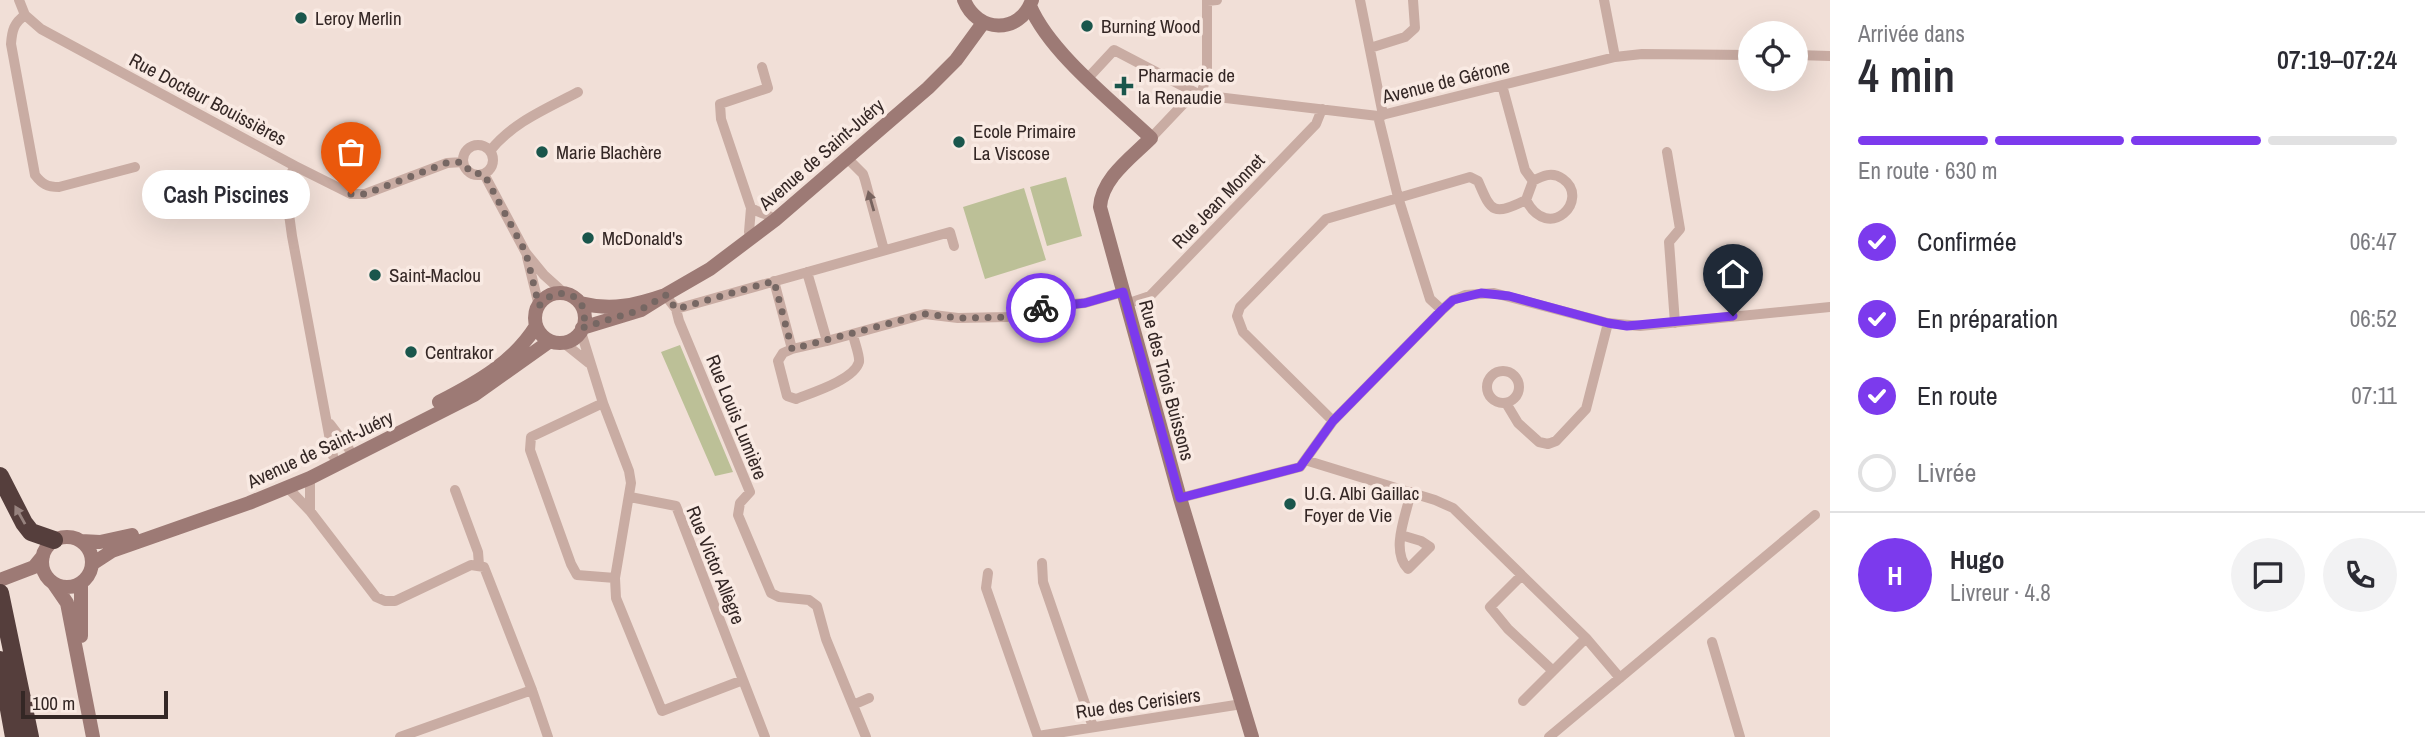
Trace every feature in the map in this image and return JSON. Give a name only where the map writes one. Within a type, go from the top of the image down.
[{"type":"highway","points":[[0,476],[31,532],[54,540]]},
{"type":"highway","points":[[0,593],[30,737]]},
{"type":"highway","points":[[1,670],[14,737]]},
{"type":"highway","points":[[0,705],[4,737]]},
{"type":"main road","points":[[964,0],[974,17],[983,23],[1037,30],[1056,45]]},
{"type":"main road","points":[[1003,26],[1024,15],[1031,3]]},
{"type":"main road","points":[[1031,3],[1037,20],[1056,45],[1150,138]]},
{"type":"main road","name":"Avenue de Saint-Juéry","points":[[582,330],[640,310],[710,269],[753,238],[956,60],[983,23]]},
{"type":"main road","name":"Rue des Trois Buissons","points":[[1150,138],[1109,180],[1101,192],[1100,207],[1180,498],[1252,737]]},
{"type":"main road","points":[[564,293],[580,303],[585,315],[582,330],[570,341],[557,342],[539,332],[535,319],[539,306],[548,296],[564,293]]},
{"type":"main road","name":"Avenue de Saint-Juéry","points":[[580,303],[618,308],[666,295]]},
{"type":"main road","name":"Avenue de Saint-Juéry","points":[[81,541],[100,542],[125,537],[247,495],[349,449],[473,385],[515,354],[527,342],[536,326]]},
{"type":"main road","name":"Avenue de Saint-Juéry","points":[[92,564],[112,551],[310,478],[474,395],[557,342]]},
{"type":"main road","points":[[0,580],[35,576],[51,581],[68,587],[81,583],[87,578],[92,564],[88,548],[81,541],[68,537],[54,540],[45,550],[43,568],[51,581],[67,603],[93,737]]},
{"type":"main road","points":[[0,587],[21,576],[43,556]]},
{"type":"main road","points":[[81,583],[81,631],[100,737]]},
{"type":"street","points":[[19,0],[25,15],[17,21],[12,31],[12,44],[36,175],[41,183],[59,187],[135,167]]},
{"type":"street","points":[[1150,138],[1188,99],[1201,95],[1207,74],[1210,0]]},
{"type":"street","points":[[1360,0],[1398,197],[1430,299],[1442,310]]},
{"type":"street","points":[[1370,48],[1405,37],[1415,28],[1413,0]]},
{"type":"street","points":[[1604,0],[1615,57]]},
{"type":"street","name":"Rue Docteur Bouissières","points":[[25,15],[41,29],[295,166],[285,186],[333,456]]},
{"type":"street","name":"Avenue de Gérone","points":[[1088,78],[1114,50],[1201,95],[1381,116],[1615,57],[1642,54],[1738,55]]},
{"type":"street","points":[[1808,55],[1830,55]]},
{"type":"street","points":[[753,238],[749,232],[751,208],[721,119],[720,104],[768,88],[762,67]]},
{"type":"street","points":[[1502,85],[1525,170],[1533,181]]},
{"type":"street","points":[[490,151],[517,124],[578,92]]},
{"type":"street","name":"Rue Jean Monnet","points":[[792,349],[925,314],[958,318],[1007,317],[1049,306],[1150,296],[1316,124],[1322,109]]},
{"type":"street","points":[[463,162],[466,150],[480,145],[490,151],[493,164],[484,174]]},
{"type":"street","points":[[1667,152],[1680,229],[1670,242],[1675,323]]},
{"type":"street","points":[[846,157],[865,180],[884,250]]},
{"type":"street","points":[[295,166],[351,194],[365,194],[446,163],[463,162]]},
{"type":"street","points":[[463,162],[471,173],[484,174]]},
{"type":"street","points":[[484,174],[526,253],[544,275],[564,293]]},
{"type":"street","points":[[1333,421],[1243,332],[1237,316],[1240,307],[1326,219],[1470,177],[1478,181],[1485,202],[1501,209],[1526,200],[1533,181],[1548,174],[1559,176],[1566,181],[1572,195],[1570,207],[1558,218],[1550,219],[1535,214],[1526,200]]},
{"type":"street","points":[[751,208],[775,219]]},
{"type":"street","points":[[666,295],[676,309],[950,232],[954,246]]},
{"type":"street","points":[[526,253],[539,306]]},
{"type":"street","points":[[807,272],[827,341]]},
{"type":"street","points":[[774,281],[792,349],[783,353],[778,361],[787,396],[796,399],[830,387],[857,366],[859,358],[853,334]]},
{"type":"street","points":[[1180,498],[1300,467],[1333,421],[1442,310],[1453,300],[1465,295],[1494,293],[1608,323],[1640,326],[1830,307]]},
{"type":"street","name":"Rue Louis Lumière","points":[[676,309],[750,492],[740,503],[738,515],[767,589],[779,597],[809,600],[817,606],[827,639],[866,737]]},
{"type":"street","points":[[1506,403],[1518,423],[1539,442],[1548,444],[1556,441],[1586,409],[1608,323]]},
{"type":"street","points":[[582,330],[589,363],[631,483],[615,578],[616,598],[662,711],[743,680]]},
{"type":"street","points":[[557,342],[589,363]]},
{"type":"street","points":[[603,402],[531,437],[530,450],[571,564],[578,575],[615,578]]},
{"type":"street","name":"Rue Docteur Bouissières","points":[[328,421],[349,449]]},
{"type":"street","points":[[1305,460],[1411,492],[1453,508],[1586,638],[1620,678]]},
{"type":"street","points":[[310,478],[310,511]]},
{"type":"street","points":[[288,488],[310,511],[376,597],[385,601],[396,601],[471,565],[479,565],[486,571],[548,737]]},
{"type":"street","points":[[456,490],[478,552],[479,565]]},
{"type":"street","points":[[1401,535],[1411,492]]},
{"type":"street","name":"Rue Victor Allègre","points":[[630,497],[676,506],[765,737]]},
{"type":"street","points":[[1549,737],[1815,515]]},
{"type":"street","points":[[1042,563],[1043,582],[1093,727]]},
{"type":"street","name":"Rue des Cerisiers","points":[[988,573],[986,589],[1038,737],[1242,704]]},
{"type":"street","points":[[1521,576],[1490,607],[1508,629],[1552,670]]},
{"type":"street","points":[[1522,701],[1586,638]]},
{"type":"street","points":[[1712,642],[1740,737]]},
{"type":"street","points":[[400,737],[532,690]]},
{"type":"street","points":[[853,705],[869,698]]},
{"type":"green space","points":[[1066,177],[1082,236],[1047,246],[1030,187]]},
{"type":"green space","points":[[1024,188],[1046,260],[985,279],[963,207]]},
{"type":"green space","points":[[680,345],[733,472],[715,476],[661,352]]},
{"type":"way so far","points":[[351,194],[365,194],[446,163],[463,162],[464,167],[471,173],[484,174],[526,253],[539,306],[555,293],[574,297],[584,310],[585,322],[582,328],[633,313],[666,295],[676,309],[774,281],[792,349],[925,314],[958,318],[1007,317],[1041,308]]},
{"type":"place","name":"Leroy Merlin","points":[[301,18]]},
{"type":"place","name":"Burning Wood","points":[[1087,26]]},
{"type":"place","name":"Pharmacie de la Renaudie","points":[[1124,86]]},
{"type":"place","name":"Ecole Primaire La Viscose","points":[[959,142]]},
{"type":"place","name":"Marie Blachère","points":[[542,152]]},
{"type":"place","name":"Cash Piscines","points":[[351,194]]},
{"type":"place","name":"McDonald's","points":[[588,238]]},
{"type":"place","name":"Saint-Maclou","points":[[375,275]]},
{"type":"place","name":"Centrakor","points":[[411,352]]},
{"type":"place","name":"U.G. Albi Gaillac Foyer de Vie","points":[[1290,504]]},
{"type":"route","points":[[1041,308],[1085,303],[1123,292],[1180,498],[1300,467],[1333,421],[1442,310],[1453,300],[1465,295],[1494,293],[1627,326],[1733,316]]}]
